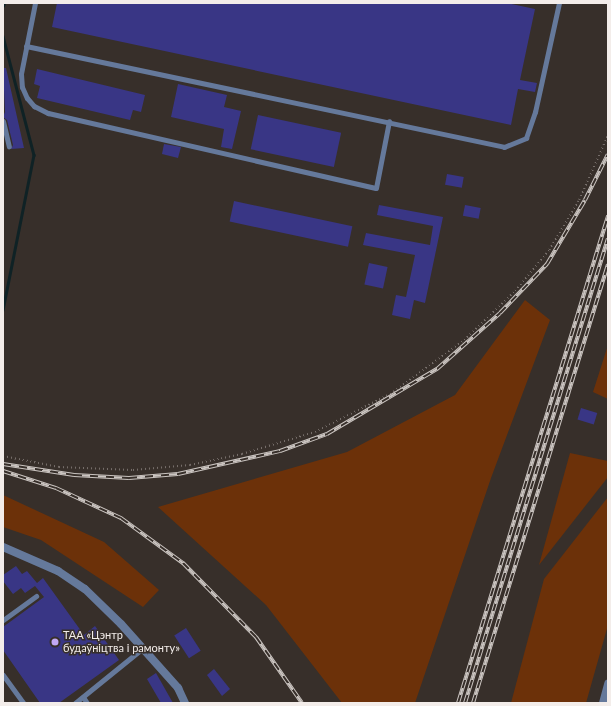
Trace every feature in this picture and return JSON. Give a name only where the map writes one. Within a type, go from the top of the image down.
[{"type":"street","points":[[3,547],[58,571],[85,589],[143,648],[178,688],[185,703]]},
{"type":"street","points":[[603,703],[608,684]]},
{"type":"lane","points":[[35,3],[21,74],[22,87],[27,98],[34,106],[48,113],[376,188],[389,122]]},
{"type":"lane","points":[[26,46],[504,147],[526,138],[535,112],[559,3]]},
{"type":"lane","points":[[3,121],[9,146]]},
{"type":"lane","points":[[3,620],[36,596]]},
{"type":"lane","points":[[75,703],[143,648]]},
{"type":"lane","points":[[3,675],[23,703]]},
{"type":"lane","points":[[83,697],[88,703]]},
{"type":"path","points":[[3,456],[59,468],[132,470],[190,465],[242,454],[315,432],[390,394],[464,340],[515,291],[549,250],[579,200],[608,135]]},
{"type":"shaded area","points":[[525,300],[550,320],[491,478],[415,703],[342,703],[266,605],[158,507],[347,452],[455,395]]},
{"type":"shaded area","points":[[608,345],[608,399],[593,392]]},
{"type":"shaded area","points":[[570,453],[608,461],[608,477],[539,565]]},
{"type":"shaded area","points":[[3,495],[104,542],[159,590],[143,607],[41,540],[3,527]]},
{"type":"shaded area","points":[[608,497],[608,625],[586,703],[511,703],[544,579]]},
{"type":"building","points":[[57,3],[507,3],[535,9],[520,80],[537,83],[535,92],[518,89],[511,125],[52,27]]},
{"type":"building","points":[[3,68],[6,68],[24,148],[11,149],[13,145],[7,120],[3,117],[5,112]]},
{"type":"building","points":[[37,69],[145,95],[141,112],[133,110],[130,120],[37,98],[40,86],[34,84]]},
{"type":"building","points":[[178,84],[227,95],[224,107],[241,111],[232,149],[221,147],[224,129],[171,117]]},
{"type":"building","points":[[258,115],[341,133],[334,167],[251,149]]},
{"type":"building","points":[[164,144],[181,147],[178,158],[162,154]]},
{"type":"building","points":[[447,174],[464,177],[462,188],[445,185]]},
{"type":"building","points":[[234,201],[352,226],[348,247],[230,222]]},
{"type":"building","points":[[379,205],[443,217],[425,303],[414,300],[410,319],[392,315],[396,295],[406,297],[415,255],[363,245],[366,233],[430,245],[433,226],[377,215]]},
{"type":"building","points":[[465,205],[481,208],[479,219],[463,216]]},
{"type":"building","points":[[369,263],[388,267],[383,288],[364,285]]},
{"type":"building","points":[[581,408],[597,413],[594,424],[577,419]]},
{"type":"building","name":"ТАА «Цэнтр будаўніцтва і рамонту»","points":[[16,566],[22,574],[27,571],[37,583],[43,578],[84,635],[95,626],[119,660],[59,703],[40,703],[3,650],[3,627],[44,597],[35,586],[25,593],[21,588],[13,594],[3,581],[3,575]]},
{"type":"building","points":[[186,628],[201,651],[189,658],[174,636]]},
{"type":"building","points":[[214,669],[230,689],[222,696],[207,675]]},
{"type":"building","points":[[156,673],[173,703],[161,703],[147,679]]},
{"type":"waterway","points":[[3,36],[34,155],[3,310]]},
{"type":"railway","points":[[3,464],[74,475],[129,478],[178,474],[280,451],[327,434],[437,369],[500,313],[547,264],[585,200],[608,154]]},
{"type":"railway","points":[[458,703],[608,216]]},
{"type":"railway","points":[[465,703],[608,238]]},
{"type":"railway","points":[[473,703],[608,264]]},
{"type":"railway","points":[[3,471],[56,488],[121,518],[183,563],[256,637],[302,703]]},
{"type":"place","name":"ТАА «Цэнтр будаўніцтва і рамонту»","points":[[55,642]]}]
